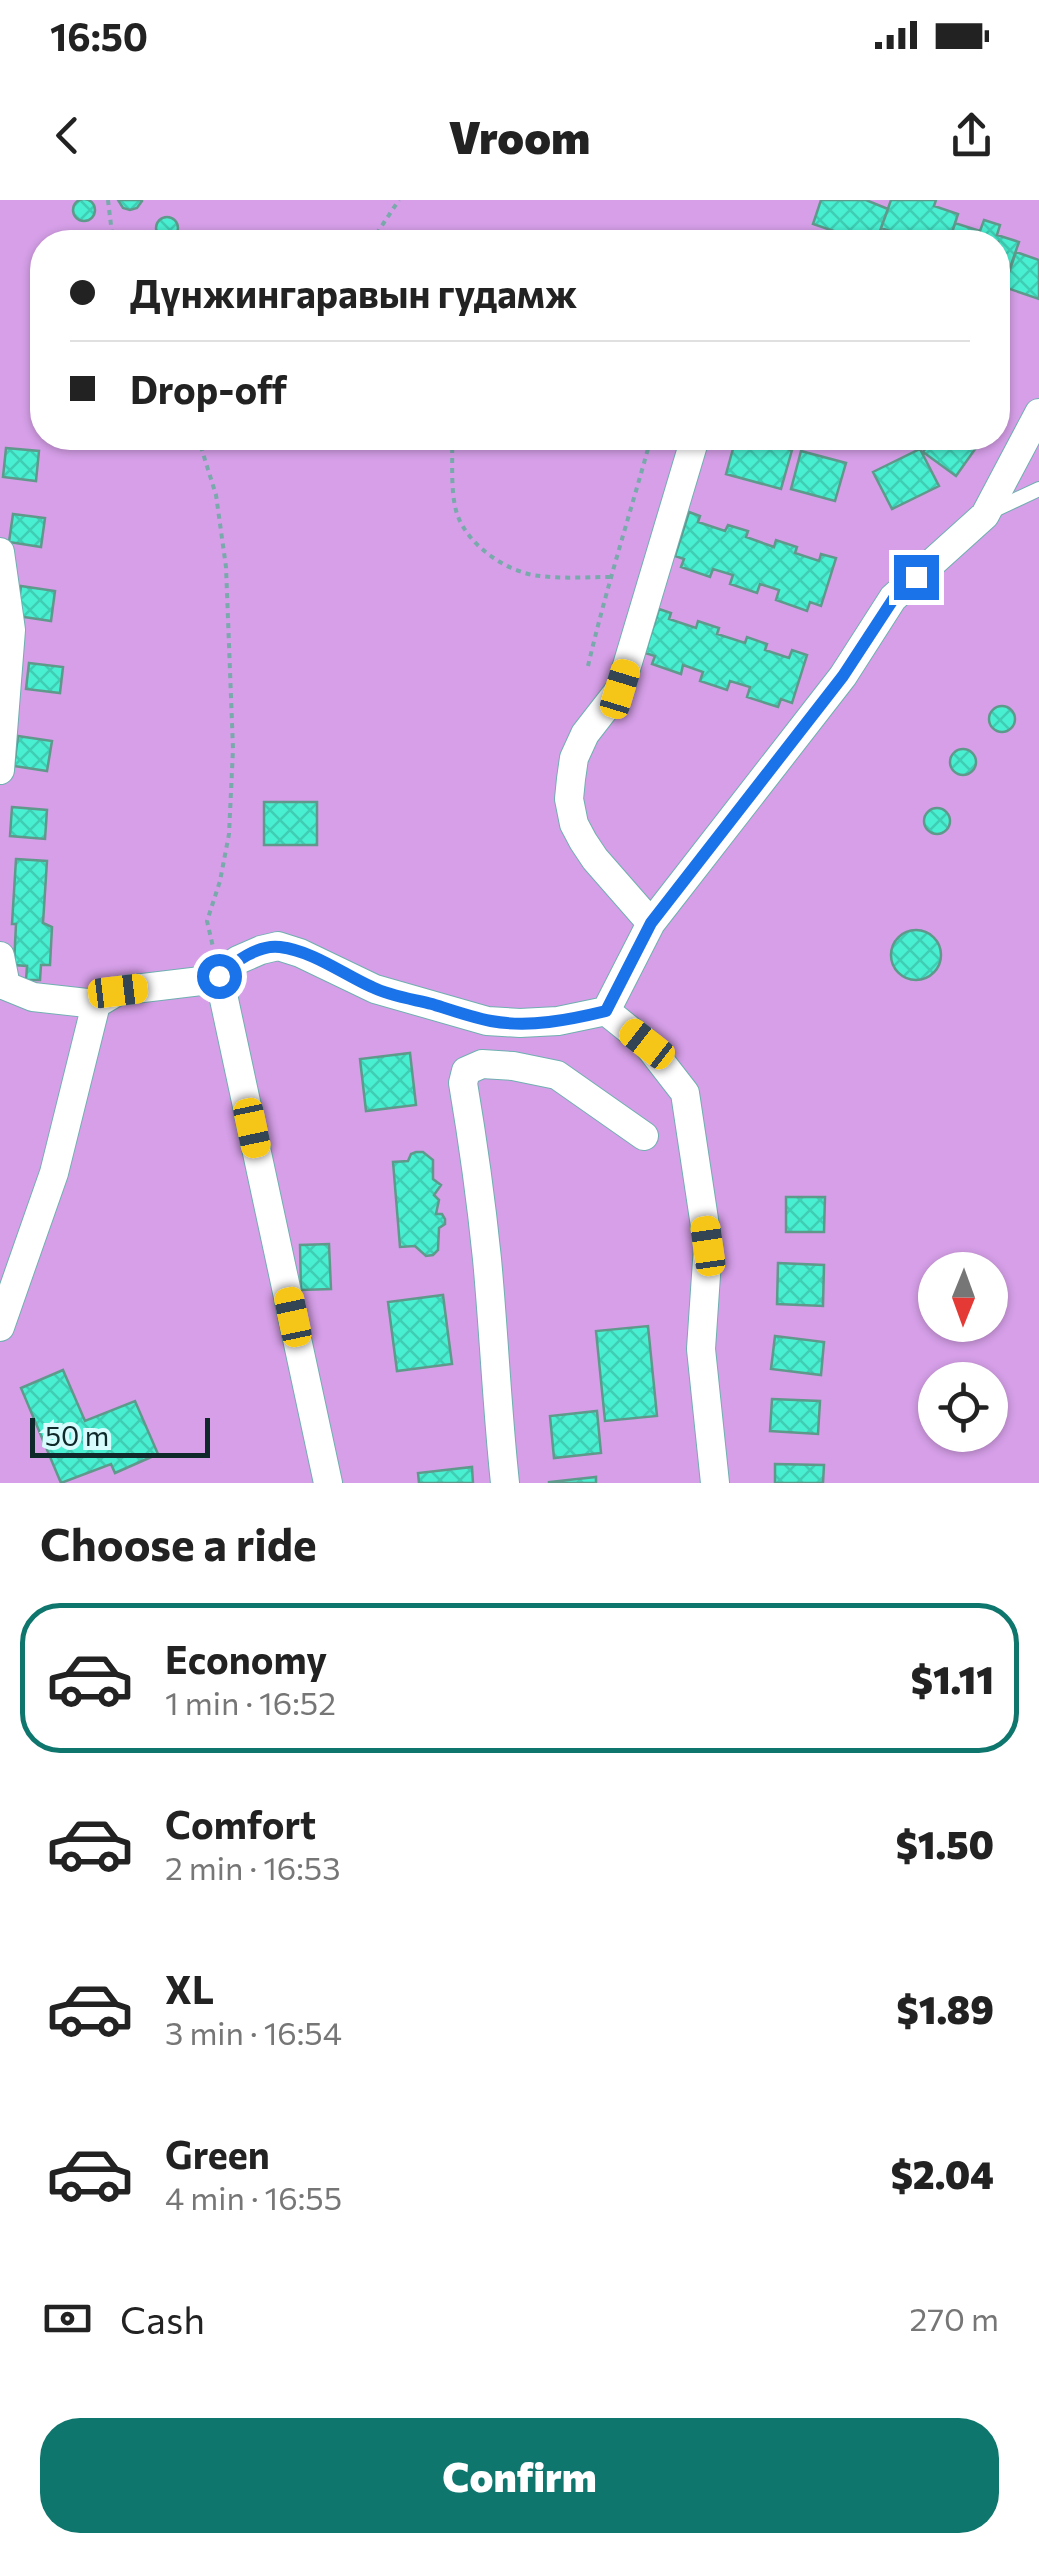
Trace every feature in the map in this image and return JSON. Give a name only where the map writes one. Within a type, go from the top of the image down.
[{"type":"street","points":[[606,1011],[651,923],[843,676],[894,598],[985,515],[1039,413]]},
{"type":"street","points":[[651,923],[583,841],[574,824],[570,779],[584,734],[620,689],[691,450]]},
{"type":"street","points":[[0,552],[11,630],[1,766]]},
{"type":"street","points":[[0,956],[6,986],[33,996],[96,1004],[118,991],[219,976],[238,960],[278,946],[340,970],[375,989],[487,1020],[520,1024],[606,1011]]},
{"type":"street","points":[[219,976],[328,1483]]},
{"type":"street","points":[[0,1327],[54,1174],[96,1004]]},
{"type":"street","points":[[606,1011],[647,1044],[685,1093],[708,1246],[702,1349],[715,1483]]},
{"type":"street","points":[[505,1483],[487,1261],[464,1083],[466,1071],[482,1064],[557,1075],[644,1136]]},
{"type":"lane","points":[[985,515],[1039,489]]},
{"type":"path","points":[[108,200],[112,230]]},
{"type":"path","points":[[379,230],[400,200]]},
{"type":"path","points":[[202,450],[216,495],[226,567],[233,749],[229,834],[207,921],[219,976]]},
{"type":"path","points":[[453,450],[456,510],[468,534],[482,549],[522,572],[540,576],[610,577]]},
{"type":"path","points":[[588,666],[647,450]]},
{"type":"shaded area","points":[[0,200],[1039,200],[1039,1483],[0,1483]]},
{"type":"building","points":[[84,199],[92,202],[92,218],[84,221],[76,218],[73,210],[76,202]]},
{"type":"building","points":[[118,200],[142,200],[142,201],[130,210]]},
{"type":"building","points":[[821,200],[866,200],[888,209],[880,230],[831,230],[813,224]]},
{"type":"building","points":[[891,200],[936,200],[934,206],[958,214],[953,230],[881,228]]},
{"type":"building","points":[[163,217],[171,217],[178,230],[156,230]]},
{"type":"building","points":[[984,220],[1000,225],[998,230],[980,230]]},
{"type":"building","points":[[955,223],[977,230],[953,230]]},
{"type":"building","points":[[1010,239],[1019,242],[1010,268]]},
{"type":"building","points":[[1016,252],[1039,260],[1039,299],[1010,289],[1010,270]]},
{"type":"building","points":[[6,448],[39,451],[36,481],[3,477]]},
{"type":"building","points":[[733,450],[792,450],[781,489],[726,474]]},
{"type":"building","points":[[921,450],[939,486],[892,509],[873,472]]},
{"type":"building","points":[[924,450],[974,450],[956,476]]},
{"type":"building","points":[[801,451],[846,463],[835,501],[791,489]]},
{"type":"building","points":[[689,512],[700,516],[698,522],[725,531],[728,525],[748,531],[746,537],[774,547],[776,540],[797,547],[795,553],[819,561],[821,554],[836,558],[821,606],[810,602],[807,611],[776,600],[779,590],[760,584],[757,593],[730,584],[733,575],[713,569],[710,577],[681,567],[684,559],[675,556]]},
{"type":"building","points":[[13,514],[45,518],[41,547],[9,542]]},
{"type":"building","points":[[21,586],[55,591],[51,621],[17,616]]},
{"type":"building","points":[[659,609],[671,613],[669,619],[696,628],[698,621],[719,628],[717,634],[745,643],[747,637],[767,644],[765,650],[789,658],[792,650],[807,655],[792,703],[781,699],[778,707],[747,697],[750,687],[730,681],[727,690],[700,681],[703,672],[683,665],[681,674],[652,664],[655,656],[645,653]]},
{"type":"building","points":[[29,663],[63,667],[60,693],[26,689]]},
{"type":"building","points":[[1002,706],[1011,710],[1015,719],[1011,728],[1002,732],[993,728],[989,719],[993,710]]},
{"type":"building","points":[[18,736],[52,741],[47,771],[14,766]]},
{"type":"building","points":[[963,749],[972,753],[976,762],[972,771],[963,775],[954,771],[950,762],[954,753]]},
{"type":"building","points":[[264,802],[317,802],[317,845],[264,845]]},
{"type":"building","points":[[12,807],[47,810],[45,839],[10,836]]},
{"type":"building","points":[[937,808],[946,812],[950,821],[946,830],[937,834],[928,830],[924,821],[928,812]]},
{"type":"building","points":[[16,859],[47,861],[43,923],[52,927],[50,965],[41,965],[40,980],[26,980],[27,966],[14,965]]},
{"type":"building","points":[[916,930],[933,938],[941,955],[933,972],[916,980],[899,972],[891,955],[899,938]]},
{"type":"building","points":[[410,1053],[416,1105],[366,1111],[360,1059]]},
{"type":"building","points":[[416,1152],[433,1160],[433,1179],[441,1185],[434,1195],[439,1200],[436,1214],[445,1219],[439,1228],[438,1250],[426,1256],[415,1246],[400,1247],[393,1162],[408,1161]]},
{"type":"building","points":[[786,1197],[825,1197],[824,1232],[786,1232]]},
{"type":"building","points":[[329,1244],[331,1289],[301,1290],[300,1245]]},
{"type":"building","points":[[778,1263],[824,1265],[823,1306],[777,1304]]},
{"type":"building","points":[[443,1295],[452,1364],[397,1371],[388,1302]]},
{"type":"building","points":[[648,1326],[657,1416],[605,1421],[596,1331]]},
{"type":"building","points":[[775,1336],[824,1342],[821,1375],[771,1369]]},
{"type":"building","points":[[63,1370],[85,1421],[135,1401],[158,1454],[115,1473],[111,1464],[61,1483],[21,1388]]},
{"type":"building","points":[[772,1399],[820,1401],[818,1434],[770,1431]]},
{"type":"building","points":[[597,1411],[601,1453],[554,1458],[550,1416]]},
{"type":"building","points":[[775,1464],[824,1465],[823,1483],[775,1483]]},
{"type":"building","points":[[472,1467],[473,1483],[419,1483],[418,1473]]},
{"type":"building","points":[[596,1477],[596,1483],[549,1483],[549,1482]]},
{"type":"route","points":[[219,976],[238,960],[278,946],[340,970],[375,989],[487,1020],[520,1024],[606,1011],[651,923],[843,676],[894,598],[916,577]]}]
